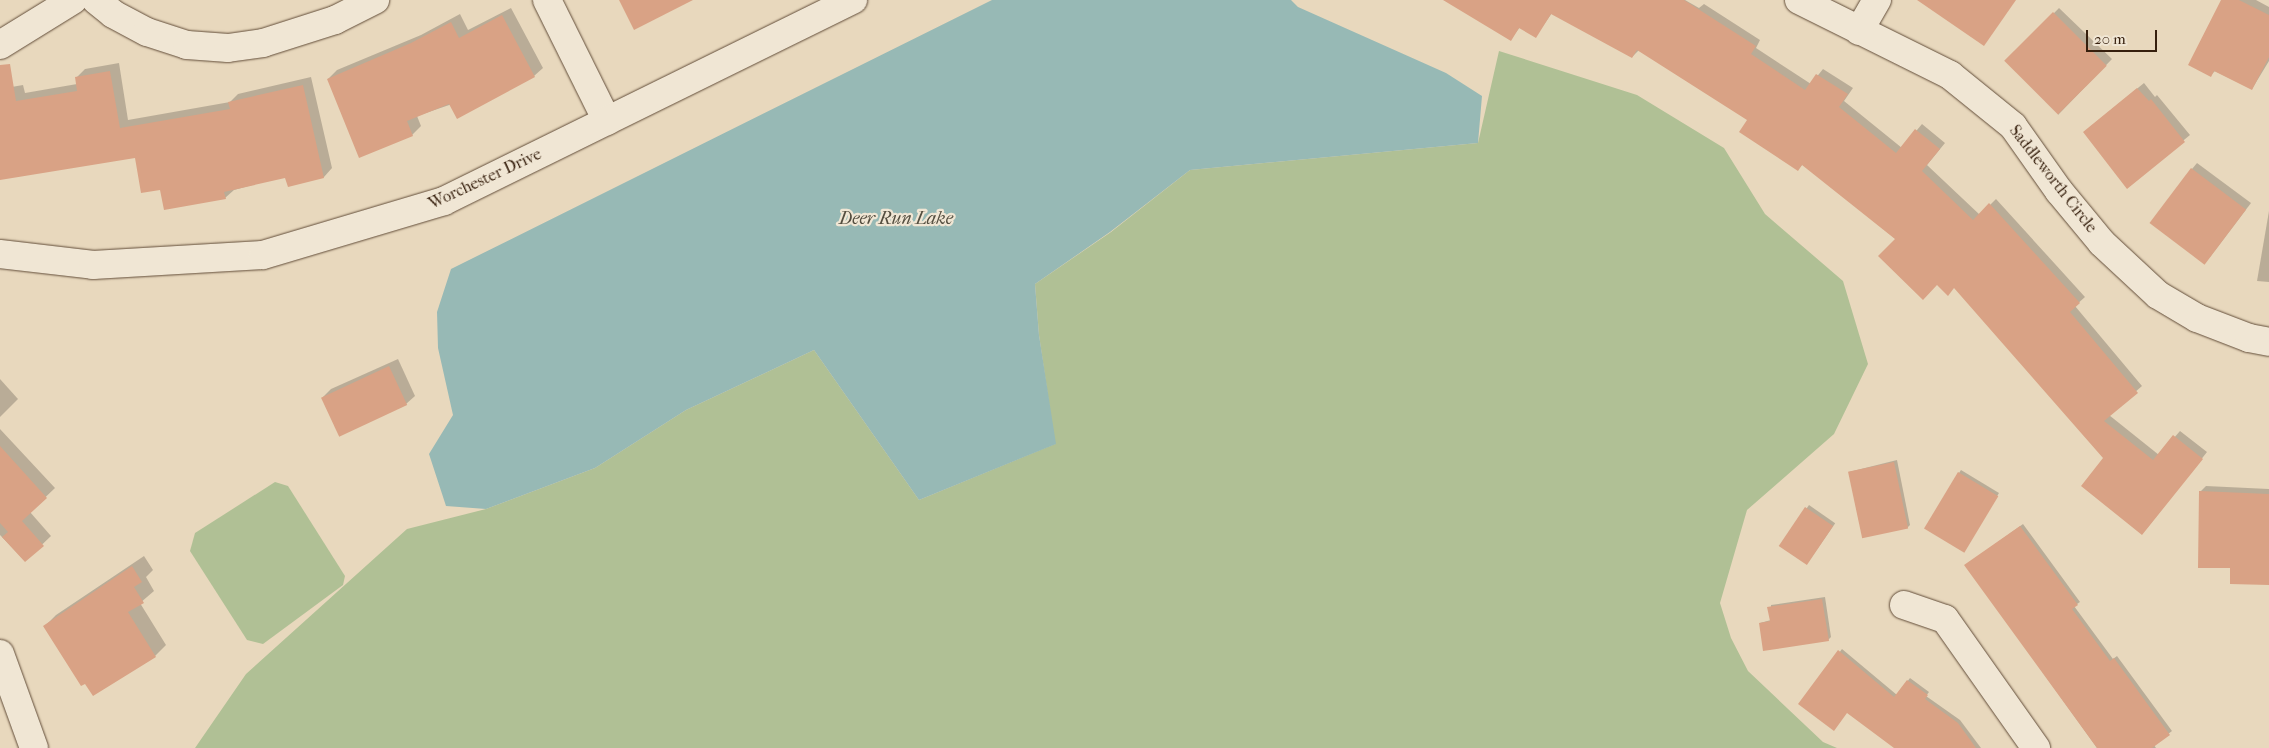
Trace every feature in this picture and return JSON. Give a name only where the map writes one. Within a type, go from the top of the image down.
[{"type":"street","points":[[0,45],[74,0]]},
{"type":"street","points":[[96,0],[113,14],[146,32],[186,45],[228,48],[263,43],[335,20],[375,0]]},
{"type":"street","points":[[547,0],[607,121]]},
{"type":"street","name":"Worchester Drive","points":[[0,254],[93,265],[263,255],[444,201],[853,0]]},
{"type":"street","name":"Saddleworth Circle","points":[[1799,0],[1950,75],[2014,126],[2059,191],[2102,243],[2158,295],[2197,318],[2249,338],[2269,342]]},
{"type":"street","points":[[1859,31],[1876,0]]},
{"type":"street","points":[[1904,606],[1945,619],[2036,748]]},
{"type":"street","points":[[0,654],[34,748]]},
{"type":"green space","points":[[1499,51],[1637,95],[1724,148],[1765,214],[1843,281],[1868,364],[1834,434],[1747,510],[1720,603],[1731,638],[1748,671],[1823,742],[1837,748],[195,748],[246,674],[407,529],[486,509],[595,468],[686,410],[814,350],[919,500],[1055,444],[1039,335],[1035,284],[1111,232],[1190,170],[1478,143]]},
{"type":"green space","points":[[275,482],[288,486],[345,576],[343,585],[263,644],[247,640],[190,551],[195,533]]},
{"type":"water","name":"Deer Run Lake","points":[[992,0],[1291,0],[1298,7],[1446,73],[1482,96],[1478,143],[1190,170],[1110,232],[1035,284],[1039,335],[1056,444],[919,500],[814,350],[686,410],[595,468],[486,509],[446,506],[429,454],[453,415],[438,348],[437,312],[451,269]]},
{"type":"building","points":[[619,0],[693,0],[634,30]]},
{"type":"building","points":[[1443,0],[1684,0],[1756,46],[1751,54],[1805,90],[1816,74],[1848,94],[1839,107],[1896,153],[1915,129],[1940,149],[1922,171],[1973,220],[1989,203],[2080,303],[2070,312],[2138,393],[2104,421],[2153,460],[2173,435],[2203,459],[2142,535],[2081,486],[2103,458],[1954,288],[1948,296],[1937,285],[1923,300],[1878,256],[1895,239],[1802,165],[1798,171],[1739,132],[1747,120],[1637,50],[1632,58],[1551,14],[1536,38],[1519,28],[1511,41]]},
{"type":"building","points":[[1917,0],[2016,0],[1984,46]]},
{"type":"building","points":[[2221,0],[2239,0],[2269,15],[2269,57],[2252,90],[2214,71],[2211,77],[2188,65]]},
{"type":"building","points":[[2053,12],[2107,66],[2058,115],[2004,61]]},
{"type":"building","points":[[502,15],[535,77],[457,119],[449,104],[407,121],[413,136],[359,158],[327,79],[411,43],[451,22],[459,38]]},
{"type":"building","points":[[10,64],[16,101],[77,91],[75,77],[110,71],[120,128],[230,109],[228,102],[303,85],[324,178],[288,187],[285,178],[224,192],[226,199],[164,210],[160,190],[141,193],[135,158],[0,180],[0,65]]},
{"type":"building","points":[[2137,88],[2149,101],[2151,99],[2185,142],[2127,189],[2083,132]]},
{"type":"building","points":[[2191,168],[2246,210],[2205,265],[2149,223]]},
{"type":"building","points":[[389,366],[407,405],[339,437],[321,398]]},
{"type":"building","points":[[0,446],[47,498],[22,521],[44,546],[25,562],[2,537],[8,532],[0,523]]},
{"type":"building","points":[[1894,462],[1908,529],[1862,538],[1848,472]]},
{"type":"building","points":[[1958,472],[1998,496],[1964,553],[1924,529]]},
{"type":"building","points":[[2199,491],[2269,494],[2269,585],[2230,584],[2230,568],[2198,568]]},
{"type":"building","points":[[1805,507],[1833,526],[1807,565],[1779,546]]},
{"type":"building","points":[[2020,526],[2078,605],[2072,609],[2110,661],[2114,658],[2170,735],[2152,748],[2097,748],[1964,565]]},
{"type":"building","points":[[132,566],[142,582],[134,587],[144,603],[128,612],[156,657],[93,696],[85,684],[81,686],[43,626]]},
{"type":"building","points":[[1822,599],[1829,641],[1763,651],[1759,623],[1770,621],[1767,607]]},
{"type":"building","points":[[1838,650],[1894,697],[1907,680],[1928,695],[1925,699],[1958,723],[1976,748],[1894,748],[1847,713],[1834,731],[1798,704]]}]
